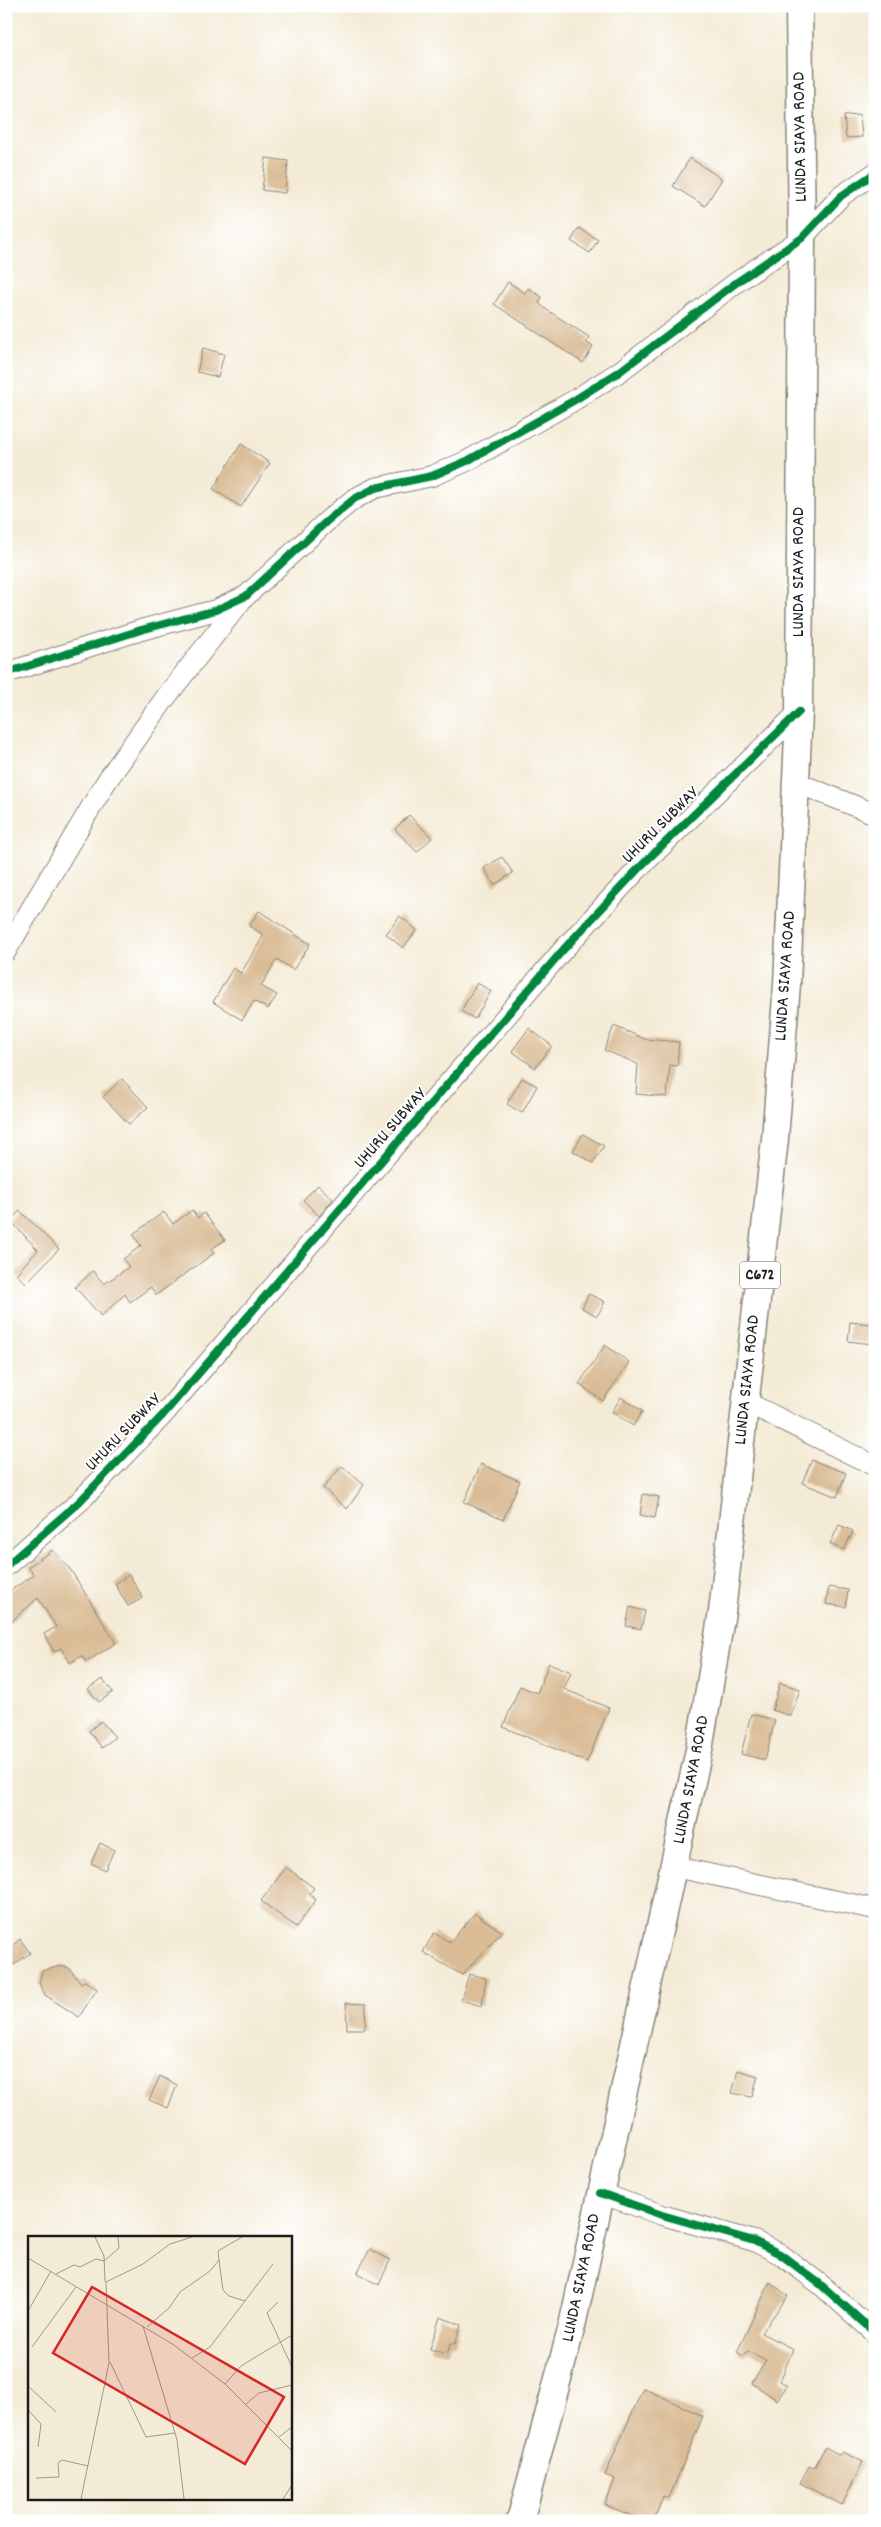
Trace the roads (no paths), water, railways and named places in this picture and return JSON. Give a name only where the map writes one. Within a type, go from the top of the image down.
[{"type":"main road","name":"LUNDA SIAYA ROAD","points":[[520,2521],[559,2381],[675,1867],[699,1750],[722,1612],[746,1402],[775,1139],[787,984],[799,712],[802,238],[799,6]]},
{"type":"street","points":[[6,951],[106,782],[166,697],[246,596],[307,539],[354,499],[375,488],[432,476],[467,461],[573,401],[619,372],[737,282],[802,238],[842,196],[875,173]]},
{"type":"street","points":[[6,673],[140,630],[216,610],[246,596]]},
{"type":"street","name":"UHURU SUBWAY","points":[[6,1566],[79,1502],[162,1416],[563,950],[652,855],[799,712]]},
{"type":"street","points":[[795,782],[875,814]]},
{"type":"street","points":[[746,1402],[875,1466]]},
{"type":"street","points":[[675,1867],[875,1909]]},
{"type":"street","points":[[600,2193],[662,2215],[754,2241],[780,2254],[820,2284],[875,2333]]}]
